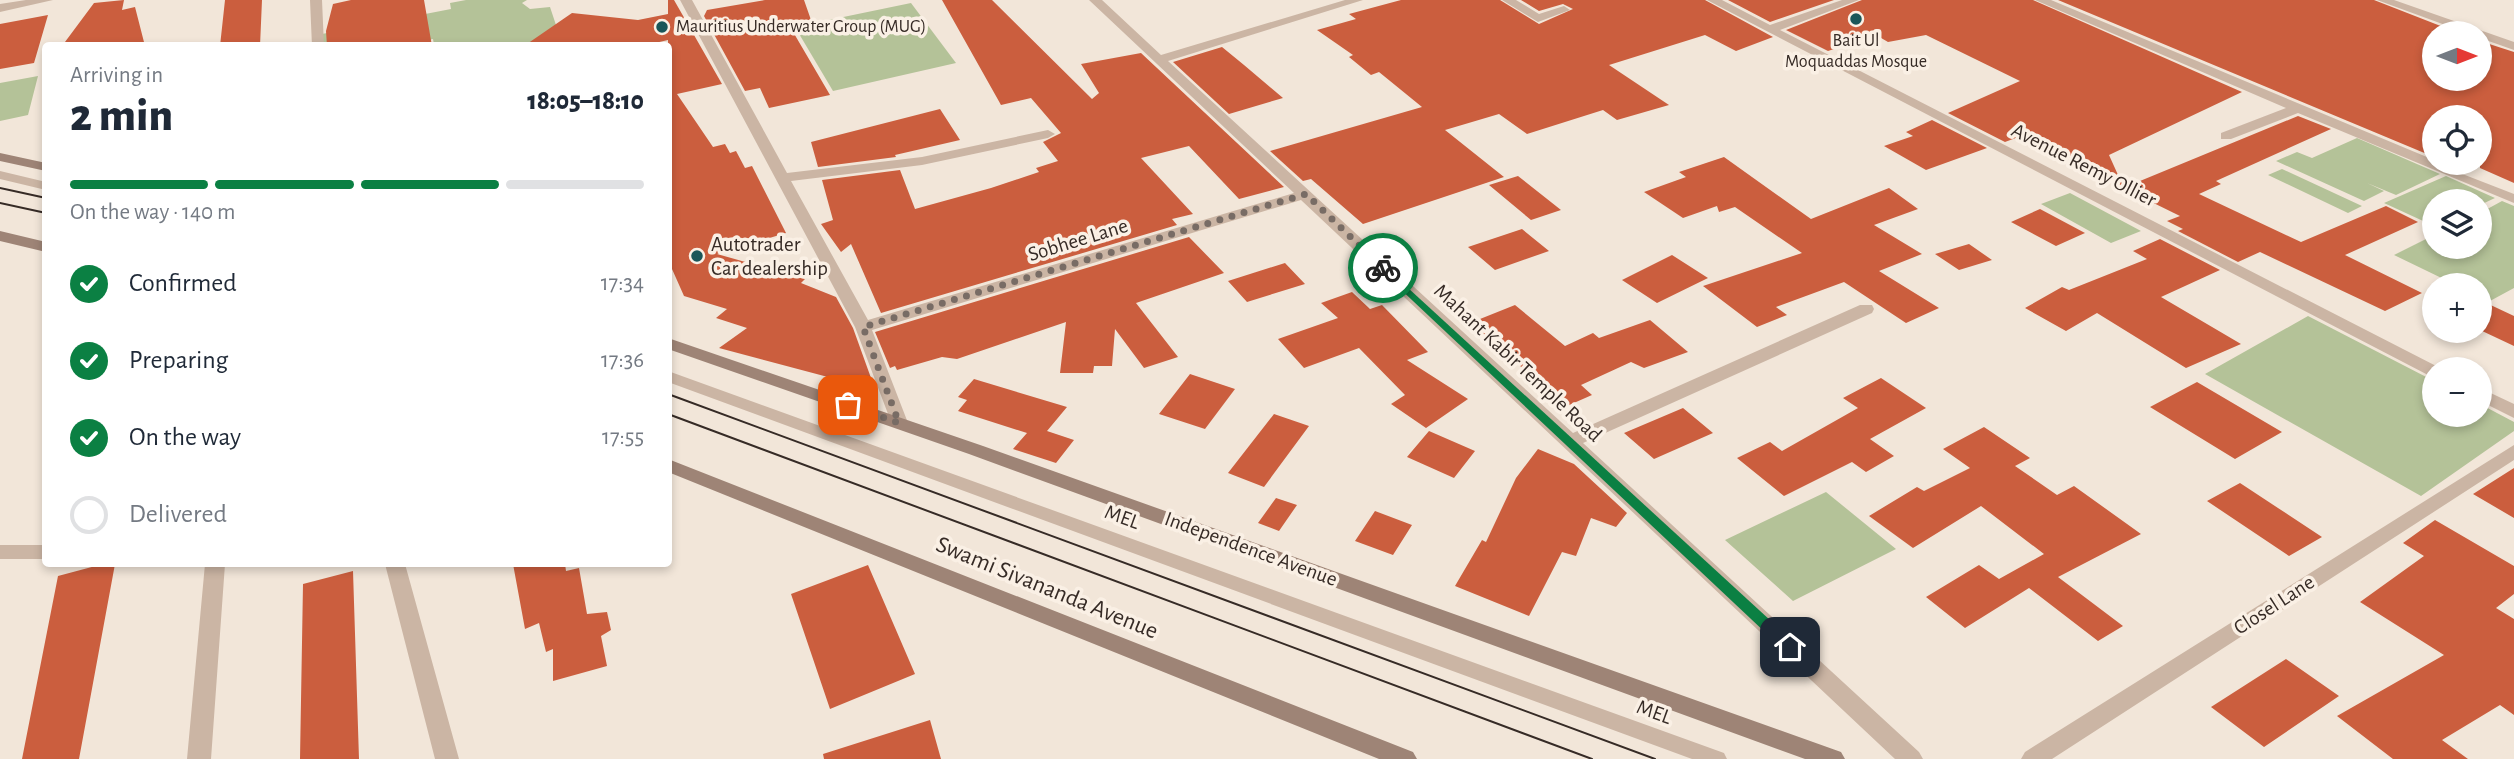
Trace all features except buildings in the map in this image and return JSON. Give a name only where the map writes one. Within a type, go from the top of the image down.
[{"type":"street","points":[[0,8],[47,0]]},
{"type":"street","points":[[316,0],[318,42]]},
{"type":"street","points":[[686,0],[863,327],[899,423]]},
{"type":"street","name":"Mahant Kabir Temple Road","points":[[1095,0],[1911,759]]},
{"type":"street","points":[[1161,59],[1357,0]]},
{"type":"street","points":[[1508,0],[1538,18],[1564,10]]},
{"type":"street","name":"Avenue Remy Ollier","points":[[1713,0],[2422,365]]},
{"type":"street","points":[[1770,29],[1853,0]]},
{"type":"street","points":[[2041,0],[2514,199]]},
{"type":"street","points":[[2383,0],[2442,21]]},
{"type":"street","points":[[2492,38],[2514,46]]},
{"type":"street","points":[[2226,136],[2298,108]]},
{"type":"street","points":[[784,178],[922,161],[1048,134]]},
{"type":"street","points":[[0,157],[42,166]]},
{"type":"street","name":"Sobhee Lane","points":[[863,327],[1306,194]]},
{"type":"street","points":[[0,236],[42,246]]},
{"type":"street","points":[[1569,442],[1866,309]]},
{"type":"street","name":"Independence Avenue","points":[[672,344],[899,423],[1833,759]]},
{"type":"street","points":[[2492,400],[2514,412]]},
{"type":"street","name":"Closel Lane","points":[[2033,759],[2514,451]]},
{"type":"street","name":"Swami Sivananda Avenue","points":[[672,468],[1405,759]]},
{"type":"street","points":[[0,552],[42,552]]},
{"type":"street","points":[[200,759],[215,567]]},
{"type":"street","points":[[396,567],[447,759]]},
{"type":"lane","points":[[0,175],[42,185]]},
{"type":"lane","name":"MEL","points":[[672,377],[1717,759]]},
{"type":"green space","points":[[466,0],[527,0],[522,3],[530,9],[550,7],[558,31],[534,42],[434,42],[433,39],[417,42],[322,42],[322,34],[451,9],[450,3]]},
{"type":"green space","points":[[911,3],[956,63],[833,91],[795,27]]},
{"type":"green space","points":[[38,76],[28,115],[0,121],[0,83]]},
{"type":"green space","points":[[2357,138],[2422,166],[2422,175],[2438,175],[2396,195],[2367,183],[2384,191],[2364,201],[2276,161],[2297,152],[2312,158]]},
{"type":"green space","points":[[2282,169],[2362,206],[2348,213],[2268,175]]},
{"type":"green space","points":[[2446,176],[2475,189],[2422,189],[2422,220],[2384,203]]},
{"type":"green space","points":[[2070,193],[2141,231],[2111,243],[2041,204]]},
{"type":"green space","points":[[2502,201],[2514,206],[2514,288],[2492,300],[2492,273],[2431,273],[2394,255],[2422,241],[2422,259],[2492,259],[2492,206]]},
{"type":"green space","points":[[2308,316],[2422,375],[2422,427],[2492,427],[2492,410],[2514,422],[2514,431],[2421,496],[2205,374]]},
{"type":"green space","points":[[1826,492],[1896,549],[1793,601],[1725,540]]},
{"type":"tram line","points":[[0,188],[42,197]]},
{"type":"tram line","points":[[0,203],[42,212]]},
{"type":"tram line","points":[[672,395],[1655,759]]},
{"type":"tram line","points":[[672,415],[1592,759]]},
{"type":"way so far","points":[[848,405],[899,423],[863,327],[1306,194],[1383,268]]},
{"type":"place","name":"Bait Ul Moquaddas Mosque","points":[[1856,19]]},
{"type":"place","name":"Mauritius Underwater Group (MUG)","points":[[662,27]]},
{"type":"place","name":"Autotrader Car dealership","points":[[697,256]]},
{"type":"route","points":[[1383,268],[1790,647]]}]
